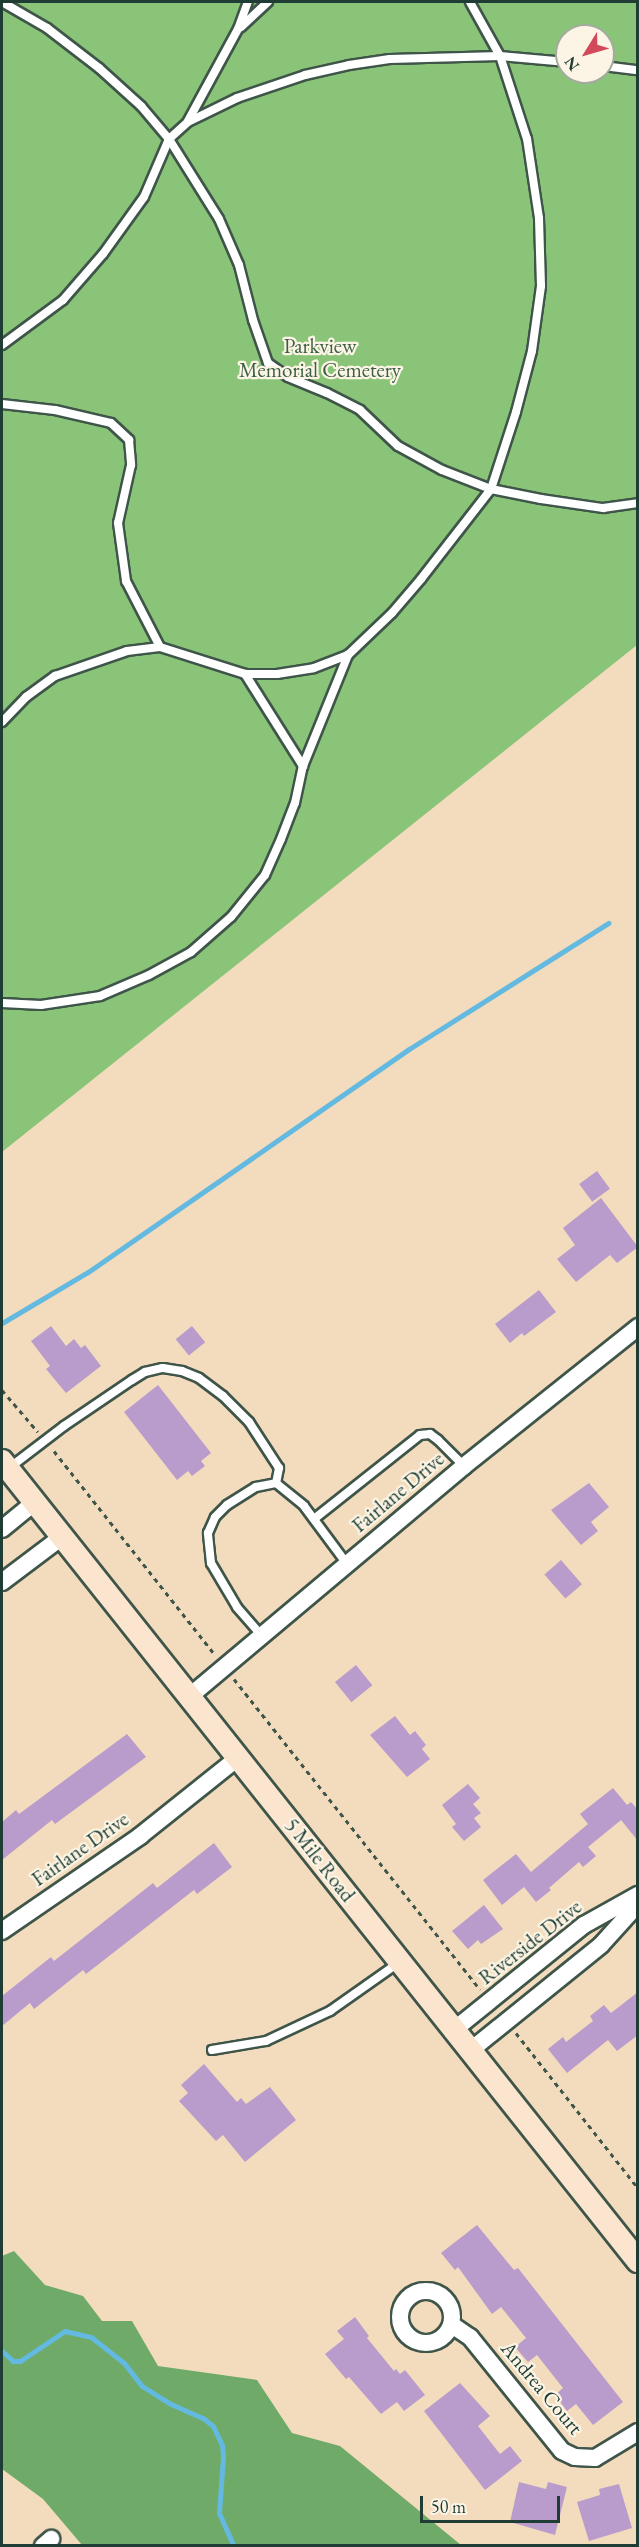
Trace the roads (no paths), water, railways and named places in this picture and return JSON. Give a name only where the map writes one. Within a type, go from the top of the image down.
[{"type":"main road","name":"5 Mile Road","points":[[5,1465],[638,2261]]},
{"type":"street","name":"Fairlane Drive","points":[[190,1696],[464,1466],[638,1327]]},
{"type":"street","points":[[2,1529],[35,1502]]},
{"type":"street","points":[[2,1582],[63,1536]]},
{"type":"street","name":"Fairlane Drive","points":[[2,1931],[140,1836],[239,1757]]},
{"type":"street","name":"Riverside Drive","points":[[455,2030],[584,1925],[638,1895]]},
{"type":"street","points":[[471,2050],[601,1944],[638,1904]]},
{"type":"street","name":"Andrea Court","points":[[452,2325],[470,2337],[562,2451],[575,2457],[595,2458],[638,2432]]},
{"type":"lane","points":[[2,2],[47,28],[99,68],[141,106],[169,139],[219,219],[239,265],[252,320],[268,363],[288,377],[360,410],[398,446],[442,470],[491,489],[603,508],[638,503]]},
{"type":"lane","points":[[188,122],[238,29],[248,2]]},
{"type":"lane","points":[[238,29],[268,2]]},
{"type":"lane","points":[[2,723],[26,697],[55,676],[127,651],[160,647],[245,674],[277,674],[314,668],[348,655],[392,613],[491,489],[516,412],[532,351],[541,286],[539,218],[527,139],[500,56],[470,2]]},
{"type":"lane","points":[[2,345],[63,300],[103,254],[144,197],[169,139],[188,122],[237,98],[305,75],[349,65],[390,59],[500,56],[555,61]]},
{"type":"lane","points":[[615,67],[638,70]]},
{"type":"lane","points":[[2,404],[55,410],[111,423],[129,440],[131,465],[118,523],[126,581],[160,647]]},
{"type":"lane","points":[[2,1003],[41,1005],[100,996],[149,975],[192,952],[231,917],[265,875],[296,802],[303,766],[348,655]]},
{"type":"lane","points":[[245,674],[303,766]]},
{"type":"lane","points":[[5,1465],[145,1371],[163,1368],[182,1371],[199,1378],[224,1396],[249,1422],[279,1468],[276,1483]]},
{"type":"lane","points":[[314,1519],[420,1435],[430,1434],[464,1466]]},
{"type":"lane","points":[[262,1636],[237,1607],[211,1563],[208,1533],[215,1517],[227,1505],[256,1486],[276,1483],[304,1506],[347,1564]]},
{"type":"lane","points":[[212,2050],[266,2041],[330,2011],[401,1961]]},
{"type":"waterway","points":[[2,1323],[88,1272],[409,1049],[608,923]]},
{"type":"waterway","points":[[2,2351],[13,2361],[20,2361],[65,2331],[91,2337],[124,2363],[142,2386],[171,2404],[203,2418],[213,2426],[222,2445],[223,2457],[219,2513],[234,2546]]},
{"type":"park label","name":"Parkview Memorial Cemetery","points":[[320,358]]}]
